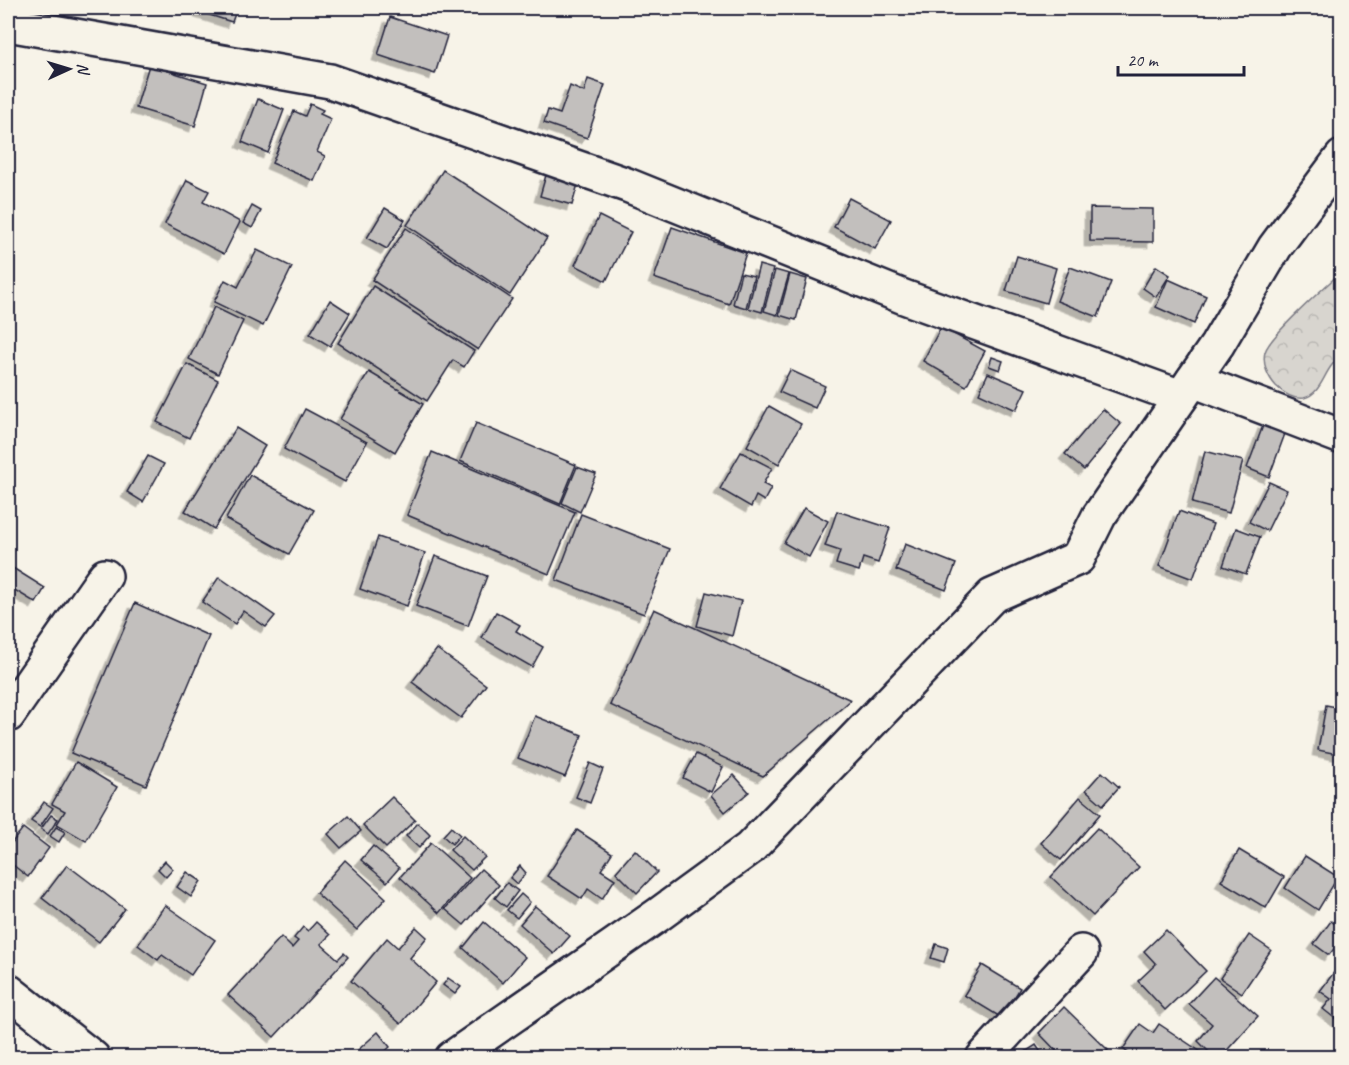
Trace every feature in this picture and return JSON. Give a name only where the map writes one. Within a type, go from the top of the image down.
[{"type":"main road","points":[[8,24],[330,81],[627,185],[904,297],[1341,437]]},
{"type":"main road","points":[[452,1058],[750,848],[992,596],[1078,558],[1099,516],[1217,345],[1275,247],[1341,157]]},
{"type":"main road","points":[[8,715],[105,576]]},
{"type":"main road","points":[[983,1058],[1081,952]]},
{"type":"main road","points":[[8,991],[93,1058]]},
{"type":"green space","points":[[1341,272],[1341,358],[1331,366],[1316,391],[1304,398],[1293,397],[1279,389],[1270,379],[1265,366],[1265,352],[1287,323]]},
{"type":"building","points":[[202,8],[237,8],[232,22],[200,12]]},
{"type":"building","points":[[390,17],[447,36],[435,74],[378,55]]},
{"type":"building","points":[[149,65],[207,83],[195,126],[136,108]]},
{"type":"building","points":[[588,79],[605,85],[587,138],[544,123],[548,110],[560,114],[570,86],[584,92]]},
{"type":"building","points":[[258,99],[284,110],[268,153],[242,142]]},
{"type":"building","points":[[310,104],[323,110],[320,114],[331,119],[317,152],[325,156],[314,181],[272,163],[294,111],[305,116]]},
{"type":"building","points":[[443,170],[547,238],[510,295],[407,225]]},
{"type":"building","points":[[546,175],[578,184],[572,205],[540,196]]},
{"type":"building","points":[[187,180],[209,191],[203,202],[240,222],[224,254],[165,224]]},
{"type":"building","points":[[849,198],[891,220],[875,249],[834,227]]},
{"type":"building","points":[[252,206],[261,211],[252,228],[243,223]]},
{"type":"building","points":[[385,208],[405,220],[387,249],[367,238]]},
{"type":"building","points":[[1090,208],[1153,209],[1153,242],[1090,241]]},
{"type":"building","points":[[599,216],[631,232],[606,281],[575,265]]},
{"type":"building","points":[[672,227],[746,253],[729,304],[654,278]]},
{"type":"building","points":[[406,228],[512,299],[478,350],[372,280]]},
{"type":"building","points":[[257,250],[292,267],[263,326],[214,302],[225,280],[238,287]]},
{"type":"building","points":[[1017,256],[1056,268],[1046,303],[1006,291]]},
{"type":"building","points":[[759,265],[773,269],[762,312],[748,308]]},
{"type":"building","points":[[1156,266],[1170,275],[1156,297],[1143,288]]},
{"type":"building","points":[[1070,267],[1111,282],[1098,317],[1057,301]]},
{"type":"building","points":[[775,270],[789,274],[777,315],[764,311]]},
{"type":"building","points":[[741,273],[754,276],[746,308],[733,304]]},
{"type":"building","points":[[790,274],[807,279],[796,320],[779,315]]},
{"type":"building","points":[[1168,279],[1206,296],[1194,324],[1156,307]]},
{"type":"building","points":[[373,286],[474,351],[464,367],[453,360],[427,401],[338,343]]},
{"type":"building","points":[[330,300],[350,313],[330,346],[310,334]]},
{"type":"building","points":[[214,307],[243,321],[218,374],[189,359]]},
{"type":"building","points":[[941,327],[985,351],[966,386],[923,361]]},
{"type":"building","points":[[992,357],[1003,361],[1000,370],[989,366]]},
{"type":"building","points":[[187,364],[218,380],[189,438],[157,422]]},
{"type":"building","points":[[790,370],[825,386],[815,408],[779,392]]},
{"type":"building","points":[[369,372],[423,404],[395,452],[340,419]]},
{"type":"building","points":[[988,373],[1026,389],[1016,410],[979,393]]},
{"type":"building","points":[[769,406],[801,424],[779,464],[747,446]]},
{"type":"building","points":[[305,409],[367,442],[345,482],[284,449]]},
{"type":"building","points":[[1103,409],[1121,424],[1084,470],[1065,454]]},
{"type":"building","points":[[476,423],[576,465],[560,504],[460,461]]},
{"type":"building","points":[[1264,423],[1286,431],[1269,477],[1247,468]]},
{"type":"building","points":[[236,428],[265,446],[214,529],[185,511]]},
{"type":"building","points":[[1205,451],[1243,461],[1229,513],[1192,503]]},
{"type":"building","points":[[432,452],[575,512],[549,574],[407,515]]},
{"type":"building","points":[[741,452],[772,468],[763,484],[771,488],[764,501],[756,496],[751,507],[720,489]]},
{"type":"building","points":[[148,456],[164,464],[143,502],[127,492]]},
{"type":"building","points":[[577,467],[596,474],[580,512],[562,503]]},
{"type":"building","points":[[250,475],[314,510],[289,554],[226,519]]},
{"type":"building","points":[[1269,482],[1287,490],[1267,531],[1249,522]]},
{"type":"building","points":[[804,508],[828,521],[809,557],[784,543]]},
{"type":"building","points":[[837,511],[890,528],[878,563],[863,558],[859,571],[836,564],[840,551],[825,546]]},
{"type":"building","points":[[1179,511],[1213,524],[1193,579],[1159,566]]},
{"type":"building","points":[[581,514],[670,549],[644,614],[556,580]]},
{"type":"building","points":[[1236,528],[1260,537],[1246,574],[1223,566]]},
{"type":"building","points":[[378,537],[425,553],[407,606],[360,589]]},
{"type":"building","points":[[905,544],[956,564],[946,590],[896,570]]},
{"type":"building","points":[[435,556],[487,576],[468,626],[416,606]]},
{"type":"building","points":[[8,565],[45,588],[36,603],[8,586]]},
{"type":"building","points":[[219,577],[275,616],[266,627],[243,611],[235,624],[202,602]]},
{"type":"building","points":[[706,592],[741,601],[732,636],[697,626]]},
{"type":"building","points":[[135,603],[209,636],[146,785],[71,753]]},
{"type":"building","points":[[654,609],[851,700],[763,776],[610,705]]},
{"type":"building","points":[[496,612],[520,625],[516,631],[543,647],[532,667],[482,638]]},
{"type":"building","points":[[437,649],[486,685],[461,718],[412,682]]},
{"type":"building","points":[[1326,705],[1342,708],[1342,755],[1318,750]]},
{"type":"building","points":[[535,716],[582,735],[565,777],[518,758]]},
{"type":"building","points":[[696,754],[723,767],[711,792],[683,778]]},
{"type":"building","points":[[76,762],[117,787],[86,841],[57,824],[65,811],[52,804]]},
{"type":"building","points":[[590,763],[603,769],[590,803],[576,797]]},
{"type":"building","points":[[1102,772],[1119,787],[1103,805],[1086,790]]},
{"type":"building","points":[[734,775],[749,792],[725,812],[711,795]]},
{"type":"building","points":[[392,797],[415,820],[386,848],[363,825]]},
{"type":"building","points":[[1080,797],[1100,814],[1061,860],[1041,843]]},
{"type":"building","points":[[44,802],[53,808],[40,827],[31,821]]},
{"type":"building","points":[[51,815],[58,819],[48,834],[41,829]]},
{"type":"building","points":[[348,816],[361,831],[341,848],[328,834]]},
{"type":"building","points":[[418,823],[430,835],[419,848],[406,836]]},
{"type":"building","points":[[56,827],[65,832],[59,842],[50,836]]},
{"type":"building","points":[[451,827],[460,835],[452,844],[443,836]]},
{"type":"building","points":[[23,828],[49,848],[28,877],[8,861],[8,848]]},
{"type":"building","points":[[1097,828],[1139,867],[1093,916],[1051,877]]},
{"type":"building","points":[[577,830],[612,853],[601,870],[615,879],[602,899],[588,889],[582,899],[547,876]]},
{"type":"building","points":[[463,836],[485,857],[472,870],[450,850]]},
{"type":"building","points":[[431,843],[470,878],[439,913],[400,877]]},
{"type":"building","points":[[373,846],[399,868],[387,882],[361,860]]},
{"type":"building","points":[[635,850],[657,872],[637,893],[616,872]]},
{"type":"building","points":[[1239,850],[1284,877],[1266,908],[1221,881]]},
{"type":"building","points":[[1305,856],[1338,877],[1318,910],[1285,888]]},
{"type":"building","points":[[345,860],[386,898],[357,930],[316,893]]},
{"type":"building","points":[[165,861],[173,869],[166,877],[158,869]]},
{"type":"building","points":[[67,865],[125,909],[99,942],[42,898]]},
{"type":"building","points":[[520,866],[526,873],[517,884],[510,878]]},
{"type":"building","points":[[481,869],[499,885],[464,925],[445,909]]},
{"type":"building","points":[[187,872],[201,881],[191,897],[177,887]]},
{"type":"building","points":[[507,883],[518,891],[506,907],[495,898]]},
{"type":"building","points":[[521,894],[530,902],[517,918],[507,910]]},
{"type":"building","points":[[165,905],[215,940],[191,975],[162,955],[158,960],[138,945]]},
{"type":"building","points":[[535,906],[570,936],[554,954],[520,924]]},
{"type":"building","points":[[1331,921],[1342,929],[1342,939],[1329,955],[1314,944]]},
{"type":"building","points":[[316,922],[330,935],[321,944],[338,959],[344,953],[348,957],[274,1037],[228,995],[281,937],[292,948],[298,941],[294,938],[303,927],[308,931]]},
{"type":"building","points":[[484,922],[525,957],[503,983],[463,948]]},
{"type":"building","points":[[416,927],[427,937],[410,958],[436,982],[401,1024],[351,981],[387,938],[398,948]]},
{"type":"building","points":[[1166,930],[1206,971],[1165,1010],[1138,981],[1156,964],[1144,951]]},
{"type":"building","points":[[1249,935],[1271,950],[1242,993],[1220,978]]},
{"type":"building","points":[[936,944],[948,948],[944,962],[931,958]]},
{"type":"building","points":[[982,965],[1020,988],[1002,1018],[964,995]]},
{"type":"building","points":[[1335,971],[1342,976],[1342,1024],[1323,1009],[1331,999],[1320,991]]},
{"type":"building","points":[[1214,977],[1258,1016],[1220,1058],[1215,1058],[1198,1041],[1212,1024],[1189,1004]]},
{"type":"building","points":[[448,978],[461,987],[455,994],[443,985]]},
{"type":"building","points":[[1064,1007],[1108,1050],[1100,1058],[1063,1058],[1039,1033]]},
{"type":"building","points":[[1140,1024],[1153,1033],[1159,1024],[1204,1054],[1202,1058],[1135,1058],[1123,1049]]},
{"type":"building","points":[[378,1032],[390,1047],[378,1058],[365,1058],[358,1050]]},
{"type":"building","points":[[1036,1045],[1044,1057],[1024,1058],[1022,1054]]}]
